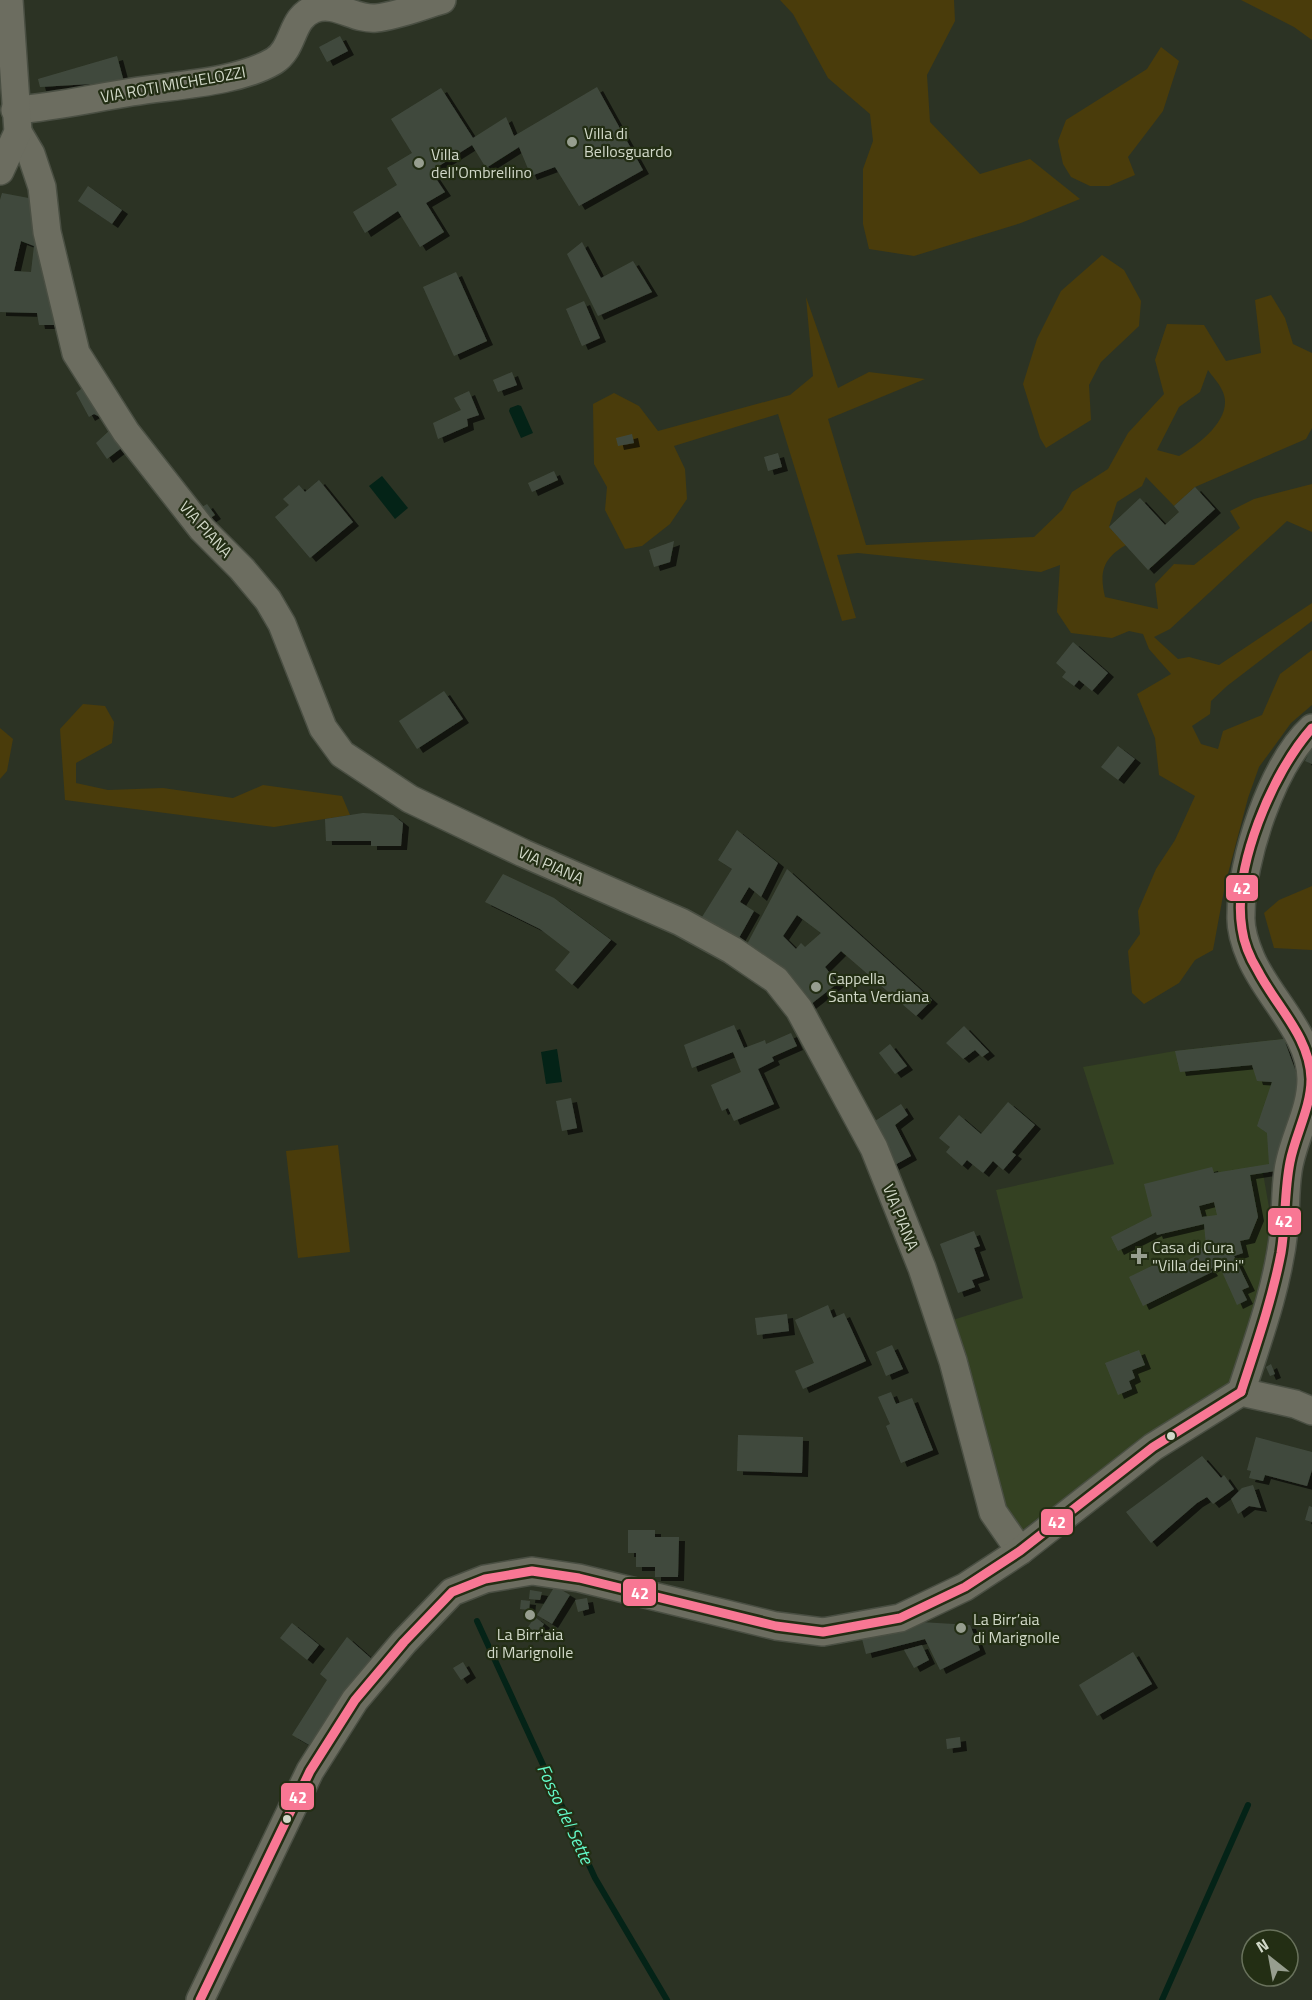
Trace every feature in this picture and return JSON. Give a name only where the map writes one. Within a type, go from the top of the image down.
[{"type":"street","points":[[0,171],[17,121],[16,77],[9,0]]},
{"type":"street","name":"VIA ROTI MICHELOZZI","points":[[17,121],[257,69],[282,54],[302,17],[326,6],[356,15],[377,18],[442,0]]},
{"type":"street","name":"VIA PIANA","points":[[17,121],[37,167],[44,202],[46,232],[76,353],[140,449],[202,529],[242,569],[268,600],[282,624],[323,728],[342,754],[410,799],[523,853],[681,922],[732,950],[776,980],[799,1009],[874,1149],[922,1268],[953,1361],[993,1512],[1020,1551]]},
{"type":"street","points":[[200,2000],[292,1805],[316,1762],[355,1700],[404,1642],[452,1592],[485,1579],[532,1571],[579,1578],[776,1626],[823,1632],[900,1618],[965,1587],[1020,1551],[1153,1447],[1241,1392],[1272,1293],[1284,1231],[1288,1169],[1302,1126],[1311,1077],[1301,1040],[1251,960],[1243,938],[1240,914],[1249,856],[1275,777],[1296,744],[1312,728]]},
{"type":"street","points":[[1241,1392],[1295,1404],[1312,1411]]},
{"type":"shaded area","points":[[780,0],[954,0],[955,21],[927,75],[930,122],[980,174],[1030,159],[1080,199],[1021,223],[914,256],[869,249],[863,224],[863,169],[873,141],[870,114],[828,78],[793,14]]},
{"type":"shaded area","points":[[1241,0],[1312,0],[1312,40],[1294,27]]},
{"type":"shaded area","points":[[1161,47],[1179,61],[1163,111],[1128,157],[1135,175],[1109,186],[1090,186],[1071,177],[1063,164],[1058,141],[1066,120],[1147,69]]},
{"type":"shaded area","points":[[1102,255],[1124,270],[1141,301],[1139,326],[1101,362],[1089,385],[1091,420],[1046,448],[1040,438],[1023,384],[1037,339],[1061,291]]},
{"type":"shaded area","points":[[1271,295],[1285,318],[1293,344],[1312,353],[1312,428],[1306,439],[1195,487],[1174,506],[1146,477],[1142,486],[1117,502],[1109,527],[1126,545],[1112,555],[1105,566],[1103,588],[1105,597],[1158,609],[1155,584],[1174,564],[1194,565],[1240,528],[1230,511],[1254,499],[1312,484],[1312,532],[1287,521],[1170,629],[1154,637],[1178,659],[1189,657],[1219,665],[1312,603],[1312,621],[1227,686],[1211,701],[1210,714],[1192,726],[1201,744],[1218,749],[1223,731],[1262,715],[1280,674],[1312,650],[1312,705],[1291,723],[1259,767],[1248,798],[1225,885],[1213,950],[1195,960],[1179,983],[1144,1004],[1132,993],[1128,951],[1140,934],[1138,911],[1156,869],[1175,840],[1195,796],[1159,775],[1155,738],[1137,694],[1171,674],[1149,649],[1143,634],[1129,631],[1112,638],[1071,633],[1057,612],[1060,565],[1041,572],[858,553],[837,555],[856,618],[842,621],[778,414],[674,446],[685,469],[687,499],[670,524],[642,546],[625,549],[605,510],[607,487],[594,464],[593,404],[614,393],[639,406],[658,431],[790,395],[813,376],[806,297],[838,388],[869,372],[925,379],[828,419],[866,545],[1034,537],[1062,510],[1072,492],[1108,469],[1128,433],[1164,394],[1155,360],[1167,324],[1204,325],[1226,361],[1261,353],[1255,300]],"holes":[[[1208,370],[1221,387],[1225,400],[1220,420],[1196,445],[1179,456],[1157,450],[1179,407],[1200,392]]]},
{"type":"shaded area","points":[[521,406],[533,433],[521,438],[509,411],[510,408]]},
{"type":"shaded area","points":[[382,476],[408,508],[395,519],[369,486]]},
{"type":"shaded area","points":[[83,704],[105,706],[114,722],[112,743],[76,763],[76,783],[108,790],[163,788],[233,798],[263,785],[342,796],[350,815],[274,827],[65,800],[60,729]]},
{"type":"shaded area","points":[[0,728],[13,739],[7,771],[0,779]]},
{"type":"shaded area","points":[[1312,886],[1312,950],[1274,948],[1264,913],[1279,900]]},
{"type":"shaded area","name":"Casa di Cura \"Villa dei Pini\"","points":[[1284,1039],[1301,1086],[1275,1171],[1263,1173],[1271,1219],[1260,1292],[1228,1391],[1125,1452],[1021,1531],[1004,1513],[943,1323],[1023,1298],[996,1190],[1114,1164],[1083,1067],[1175,1051]]},
{"type":"shaded area","points":[[557,1049],[562,1082],[546,1084],[541,1052]]},
{"type":"shaded area","points":[[338,1145],[350,1252],[298,1258],[286,1151]]},
{"type":"building","points":[[340,36],[348,51],[327,62],[319,47]]},
{"type":"building","points":[[117,56],[124,82],[40,87],[38,79]]},
{"type":"building","points":[[597,87],[643,170],[579,206],[555,167],[531,176],[519,147],[486,168],[472,145],[431,171],[445,192],[426,203],[444,232],[420,247],[398,211],[365,233],[353,212],[397,185],[387,168],[412,153],[391,119],[441,88],[473,138],[506,117],[514,136]]},
{"type":"building","points":[[88,186],[122,210],[112,224],[78,201]]},
{"type":"building","points":[[2,193],[39,200],[64,325],[39,325],[37,313],[0,312],[0,200]],"holes":[[[21,241],[34,246],[31,272],[14,271]]]},
{"type":"building","points":[[582,242],[601,278],[633,261],[652,292],[598,316],[567,254]]},
{"type":"building","points":[[456,272],[487,341],[454,356],[423,287]]},
{"type":"building","points":[[584,301],[600,338],[582,346],[566,309]]},
{"type":"building","points":[[512,372],[517,385],[498,392],[493,380]]},
{"type":"building","points":[[86,385],[128,443],[107,459],[96,443],[110,430],[102,418],[94,414],[89,417],[76,393]]},
{"type":"building","points":[[469,391],[479,415],[467,419],[468,426],[438,439],[433,423],[461,410],[454,398]]},
{"type":"building","points":[[632,434],[634,443],[618,446],[616,438]]},
{"type":"building","points":[[778,453],[782,467],[768,471],[764,457]]},
{"type":"building","points":[[554,471],[558,480],[532,492],[528,483]]},
{"type":"building","points":[[319,480],[353,522],[310,558],[275,517],[289,505],[283,499],[299,485],[305,492]]},
{"type":"building","points":[[1195,487],[1215,509],[1148,570],[1109,527],[1140,498],[1165,525],[1179,512],[1174,506]]},
{"type":"building","points":[[207,504],[215,515],[204,522],[197,510]]},
{"type":"building","points":[[674,541],[670,562],[654,567],[649,550]]},
{"type":"building","points":[[1073,642],[1108,673],[1092,691],[1079,680],[1074,686],[1062,677],[1066,672],[1056,663]]},
{"type":"building","points":[[444,691],[463,719],[417,749],[399,721]]},
{"type":"building","points":[[1118,746],[1135,759],[1118,780],[1101,767]]},
{"type":"building","points":[[1312,747],[1312,764],[1305,761]]},
{"type":"building","points":[[363,813],[393,815],[403,823],[401,846],[371,846],[371,841],[326,841],[325,819]]},
{"type":"building","points":[[737,830],[778,863],[761,897],[749,887],[740,902],[754,911],[735,945],[697,925],[732,869],[718,860]]},
{"type":"building","points":[[787,869],[932,1000],[916,1016],[841,951],[825,967],[838,983],[806,1008],[744,950]],"holes":[[[797,915],[821,933],[805,947],[801,943],[796,949],[783,936]]]},
{"type":"building","points":[[503,874],[554,898],[611,940],[572,985],[555,970],[570,952],[540,929],[485,902]]},
{"type":"building","points":[[734,1025],[744,1048],[765,1040],[766,1044],[791,1033],[797,1046],[772,1057],[774,1061],[758,1069],[774,1104],[734,1121],[728,1108],[722,1111],[711,1085],[741,1072],[733,1052],[692,1068],[684,1045]]},
{"type":"building","points":[[964,1026],[989,1052],[982,1057],[975,1050],[963,1059],[946,1043]]},
{"type":"building","points":[[1284,1039],[1301,1086],[1275,1171],[1250,1175],[1258,1217],[1249,1239],[1240,1241],[1243,1253],[1234,1256],[1249,1287],[1242,1290],[1247,1300],[1237,1305],[1219,1265],[1210,1269],[1212,1272],[1143,1306],[1129,1277],[1164,1260],[1169,1269],[1198,1255],[1196,1251],[1206,1245],[1204,1224],[1157,1235],[1156,1232],[1118,1251],[1111,1237],[1152,1216],[1144,1184],[1212,1167],[1214,1173],[1269,1164],[1267,1133],[1257,1126],[1272,1082],[1257,1081],[1252,1065],[1180,1072],[1175,1051]],"holes":[[[1214,1202],[1217,1215],[1202,1217],[1199,1206]]]},
{"type":"building","points":[[890,1044],[907,1066],[895,1074],[879,1053]]},
{"type":"building","points":[[571,1098],[577,1128],[562,1131],[556,1101]]},
{"type":"building","points":[[1008,1102],[1035,1125],[1012,1152],[1016,1155],[1003,1170],[993,1161],[983,1173],[967,1160],[962,1166],[946,1152],[950,1147],[939,1138],[959,1115],[981,1134]]},
{"type":"building","points":[[901,1104],[908,1115],[895,1125],[911,1156],[893,1166],[872,1123]]},
{"type":"building","points":[[974,1231],[980,1246],[974,1248],[984,1276],[972,1280],[975,1287],[958,1293],[940,1244]]},
{"type":"building","points":[[828,1305],[833,1318],[844,1313],[866,1361],[803,1389],[795,1371],[814,1363],[795,1320]]},
{"type":"building","points":[[787,1314],[789,1331],[757,1335],[755,1318]]},
{"type":"building","points":[[892,1345],[903,1369],[886,1376],[876,1352]]},
{"type":"building","points":[[1139,1350],[1145,1365],[1132,1370],[1135,1378],[1129,1381],[1132,1389],[1118,1395],[1105,1363]]},
{"type":"building","points":[[1271,1364],[1275,1374],[1270,1376],[1266,1367]]},
{"type":"building","points":[[891,1392],[896,1404],[912,1398],[933,1450],[901,1463],[886,1426],[890,1424],[878,1397]]},
{"type":"building","points":[[738,1435],[803,1437],[802,1473],[737,1471]]},
{"type":"building","points":[[1256,1437],[1312,1452],[1312,1470],[1307,1486],[1265,1475],[1263,1481],[1249,1478],[1251,1471],[1247,1470]]},
{"type":"building","points":[[1202,1456],[1221,1478],[1224,1475],[1234,1489],[1213,1504],[1207,1497],[1197,1503],[1151,1543],[1126,1512]]},
{"type":"building","points":[[1253,1485],[1261,1508],[1249,1506],[1238,1514],[1231,1499],[1242,1488]]},
{"type":"building","points":[[1309,1506],[1312,1507],[1312,1522],[1305,1520]]},
{"type":"building","points":[[628,1530],[655,1530],[655,1537],[679,1537],[678,1577],[655,1577],[655,1567],[636,1567],[636,1553],[628,1553]]},
{"type":"building","points":[[555,1586],[570,1595],[552,1624],[537,1615]]},
{"type":"building","points":[[530,1590],[542,1592],[540,1600],[529,1599]]},
{"type":"building","points":[[587,1598],[589,1609],[578,1612],[575,1600]]},
{"type":"building","points":[[521,1600],[530,1601],[529,1610],[520,1609]]},
{"type":"building","points":[[535,1617],[544,1624],[538,1634],[528,1627]]},
{"type":"building","points":[[920,1622],[970,1625],[980,1650],[940,1670],[925,1639],[866,1654],[861,1635]]},
{"type":"building","points":[[292,1623],[319,1645],[307,1660],[280,1638]]},
{"type":"building","points":[[347,1637],[373,1660],[335,1704],[311,1746],[292,1735],[327,1680],[320,1674]]},
{"type":"building","points":[[922,1645],[929,1660],[914,1668],[904,1650]]},
{"type":"building","points":[[1133,1652],[1152,1684],[1097,1716],[1079,1685]]},
{"type":"building","points":[[463,1662],[470,1674],[461,1680],[453,1668]]},
{"type":"building","points":[[960,1737],[961,1747],[947,1749],[946,1739]]},
{"type":"waterway","name":"Fosso del Sette","points":[[477,1621],[595,1878],[667,2000]]},
{"type":"waterway","points":[[1162,2000],[1248,1805]]},
{"type":"transit line","name":"42","points":[[1241,1392],[1277,1271],[1283,1242],[1290,1162],[1306,1111],[1311,1079],[1305,1049],[1299,1036],[1252,961],[1242,929],[1240,905],[1249,850],[1258,822],[1283,770],[1312,728]]},
{"type":"transit line","name":"42","points":[[200,2000],[310,1771],[355,1700],[404,1642],[452,1592],[485,1579],[532,1571],[579,1578],[776,1626],[823,1632],[900,1618],[965,1587],[1020,1551],[1153,1447],[1241,1392]]},
{"type":"place","name":"Villa di Bellosguardo","points":[[572,142]]},
{"type":"place","name":"Villa dell'Ombrellino","points":[[419,163]]},
{"type":"place","name":"Cappella Santa Verdiana","points":[[816,987]]},
{"type":"place","name":"Casa di Cura \"Villa dei Pini\"","points":[[1139,1256]]},
{"type":"place","name":"La Birr'aia di Marignolle","points":[[530,1615]]},
{"type":"place","name":"La Birr’aia di Marignolle","points":[[961,1628]]}]
